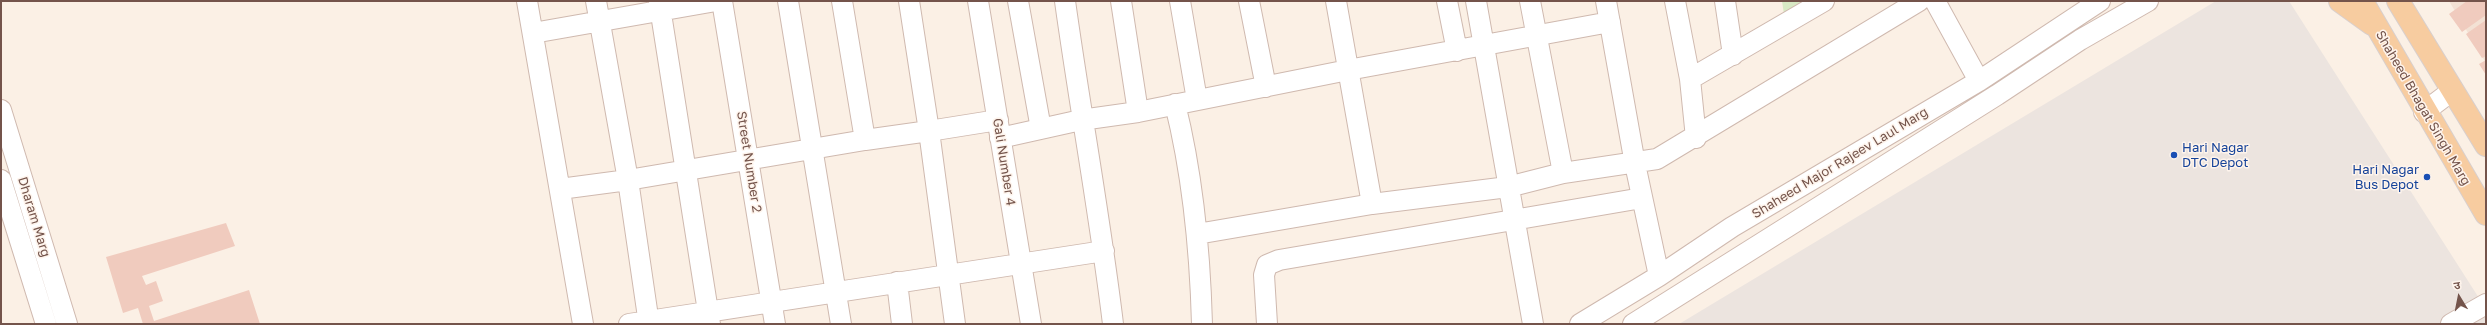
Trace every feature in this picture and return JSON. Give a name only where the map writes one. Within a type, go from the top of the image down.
[{"type":"main road","points":[[2340,1],[2376,27]]},
{"type":"main road","name":"Shaheed Bhagat Singh Marg","points":[[2362,1],[2424,112],[2486,214]]},
{"type":"main road","points":[[2398,1],[2486,145]]},
{"type":"street","points":[[527,1],[583,324]]},
{"type":"street","points":[[596,1],[628,180],[642,323],[709,318],[772,301],[1104,251]]},
{"type":"street","points":[[532,33],[600,21],[660,6],[716,1]]},
{"type":"street","name":"Street Number 2","points":[[722,1],[775,324]]},
{"type":"street","points":[[790,1],[812,149],[837,292],[841,324]]},
{"type":"street","points":[[842,1],[865,140]]},
{"type":"street","points":[[909,1],[929,132],[955,324]]},
{"type":"street","name":"Gali Number 4","points":[[978,1],[1031,324]]},
{"type":"street","points":[[1018,1],[1041,129]]},
{"type":"street","points":[[1065,1],[1081,120],[1104,251],[1113,324]]},
{"type":"street","points":[[1121,1],[1138,112]]},
{"type":"street","points":[[1180,1],[1197,100]]},
{"type":"street","points":[[1249,1],[1266,87]]},
{"type":"street","points":[[1336,1],[1372,204]]},
{"type":"street","points":[[1447,1],[1457,51]]},
{"type":"street","points":[[1476,1],[1533,324]]},
{"type":"street","points":[[1530,1],[1563,173]]},
{"type":"street","points":[[1606,1],[1635,164],[1659,276]]},
{"type":"street","points":[[1675,1],[1690,79],[1696,138]]},
{"type":"street","points":[[1725,1],[1733,55]]},
{"type":"street","points":[[1690,79],[1824,1]]},
{"type":"street","points":[[1197,234],[1372,204],[1508,187],[1563,173],[1635,164],[1657,159],[1696,138],[1919,1]]},
{"type":"street","points":[[1935,1],[1979,81]]},
{"type":"street","name":"Shaheed Major Rajeev Laul Marg","points":[[1580,324],[1659,276],[1732,227],[1979,81],[2100,1]]},
{"type":"street","name":"Shaheed Major Rajeev Laul Marg","points":[[1633,324],[1997,95],[2080,40],[2148,1]]},
{"type":"street","points":[[660,6],[709,318]]},
{"type":"street","points":[[560,189],[628,180],[865,140],[929,132],[1041,129],[1081,120],[1138,112],[1348,70],[1610,22]]},
{"type":"street","points":[[2424,112],[2453,90]]},
{"type":"street","points":[[1175,104],[1185,142],[1197,234],[1202,324]]},
{"type":"street","name":"Dharam Marg","points":[[1,110],[4,131],[67,324]]},
{"type":"street","name":"Dharam Marg","points":[[1,180],[46,324]]},
{"type":"street","points":[[1267,324],[1264,275],[1267,265],[1279,260],[1642,198]]},
{"type":"street","points":[[897,282],[902,324]]},
{"type":"street","points":[[2451,324],[2486,304]]},
{"type":"street","points":[[2486,315],[2486,324]]},
{"type":"shaded area","name":"Hari Nagar DTC Depot","points":[[2216,1],[2289,1],[2486,309],[2486,324],[1679,324]]},
{"type":"shaded area","points":[[2449,1],[2486,1],[2486,63]]},
{"type":"green space","points":[[1782,1],[1816,1],[1785,21]]},
{"type":"building","points":[[2467,1],[2486,1],[2486,15],[2462,32],[2449,14]]},
{"type":"building","points":[[2486,20],[2486,56],[2482,58],[2466,34]]},
{"type":"building","points":[[2486,60],[2486,75],[2479,64]]},
{"type":"building","points":[[226,223],[235,246],[142,276],[146,285],[156,281],[163,301],[149,306],[154,321],[249,290],[260,324],[143,324],[138,308],[123,313],[106,257]]},
{"type":"place","name":"Hari Nagar DTC Depot","points":[[2174,155]]},
{"type":"place","name":"Hari Nagar Bus Depot","points":[[2427,177]]}]
